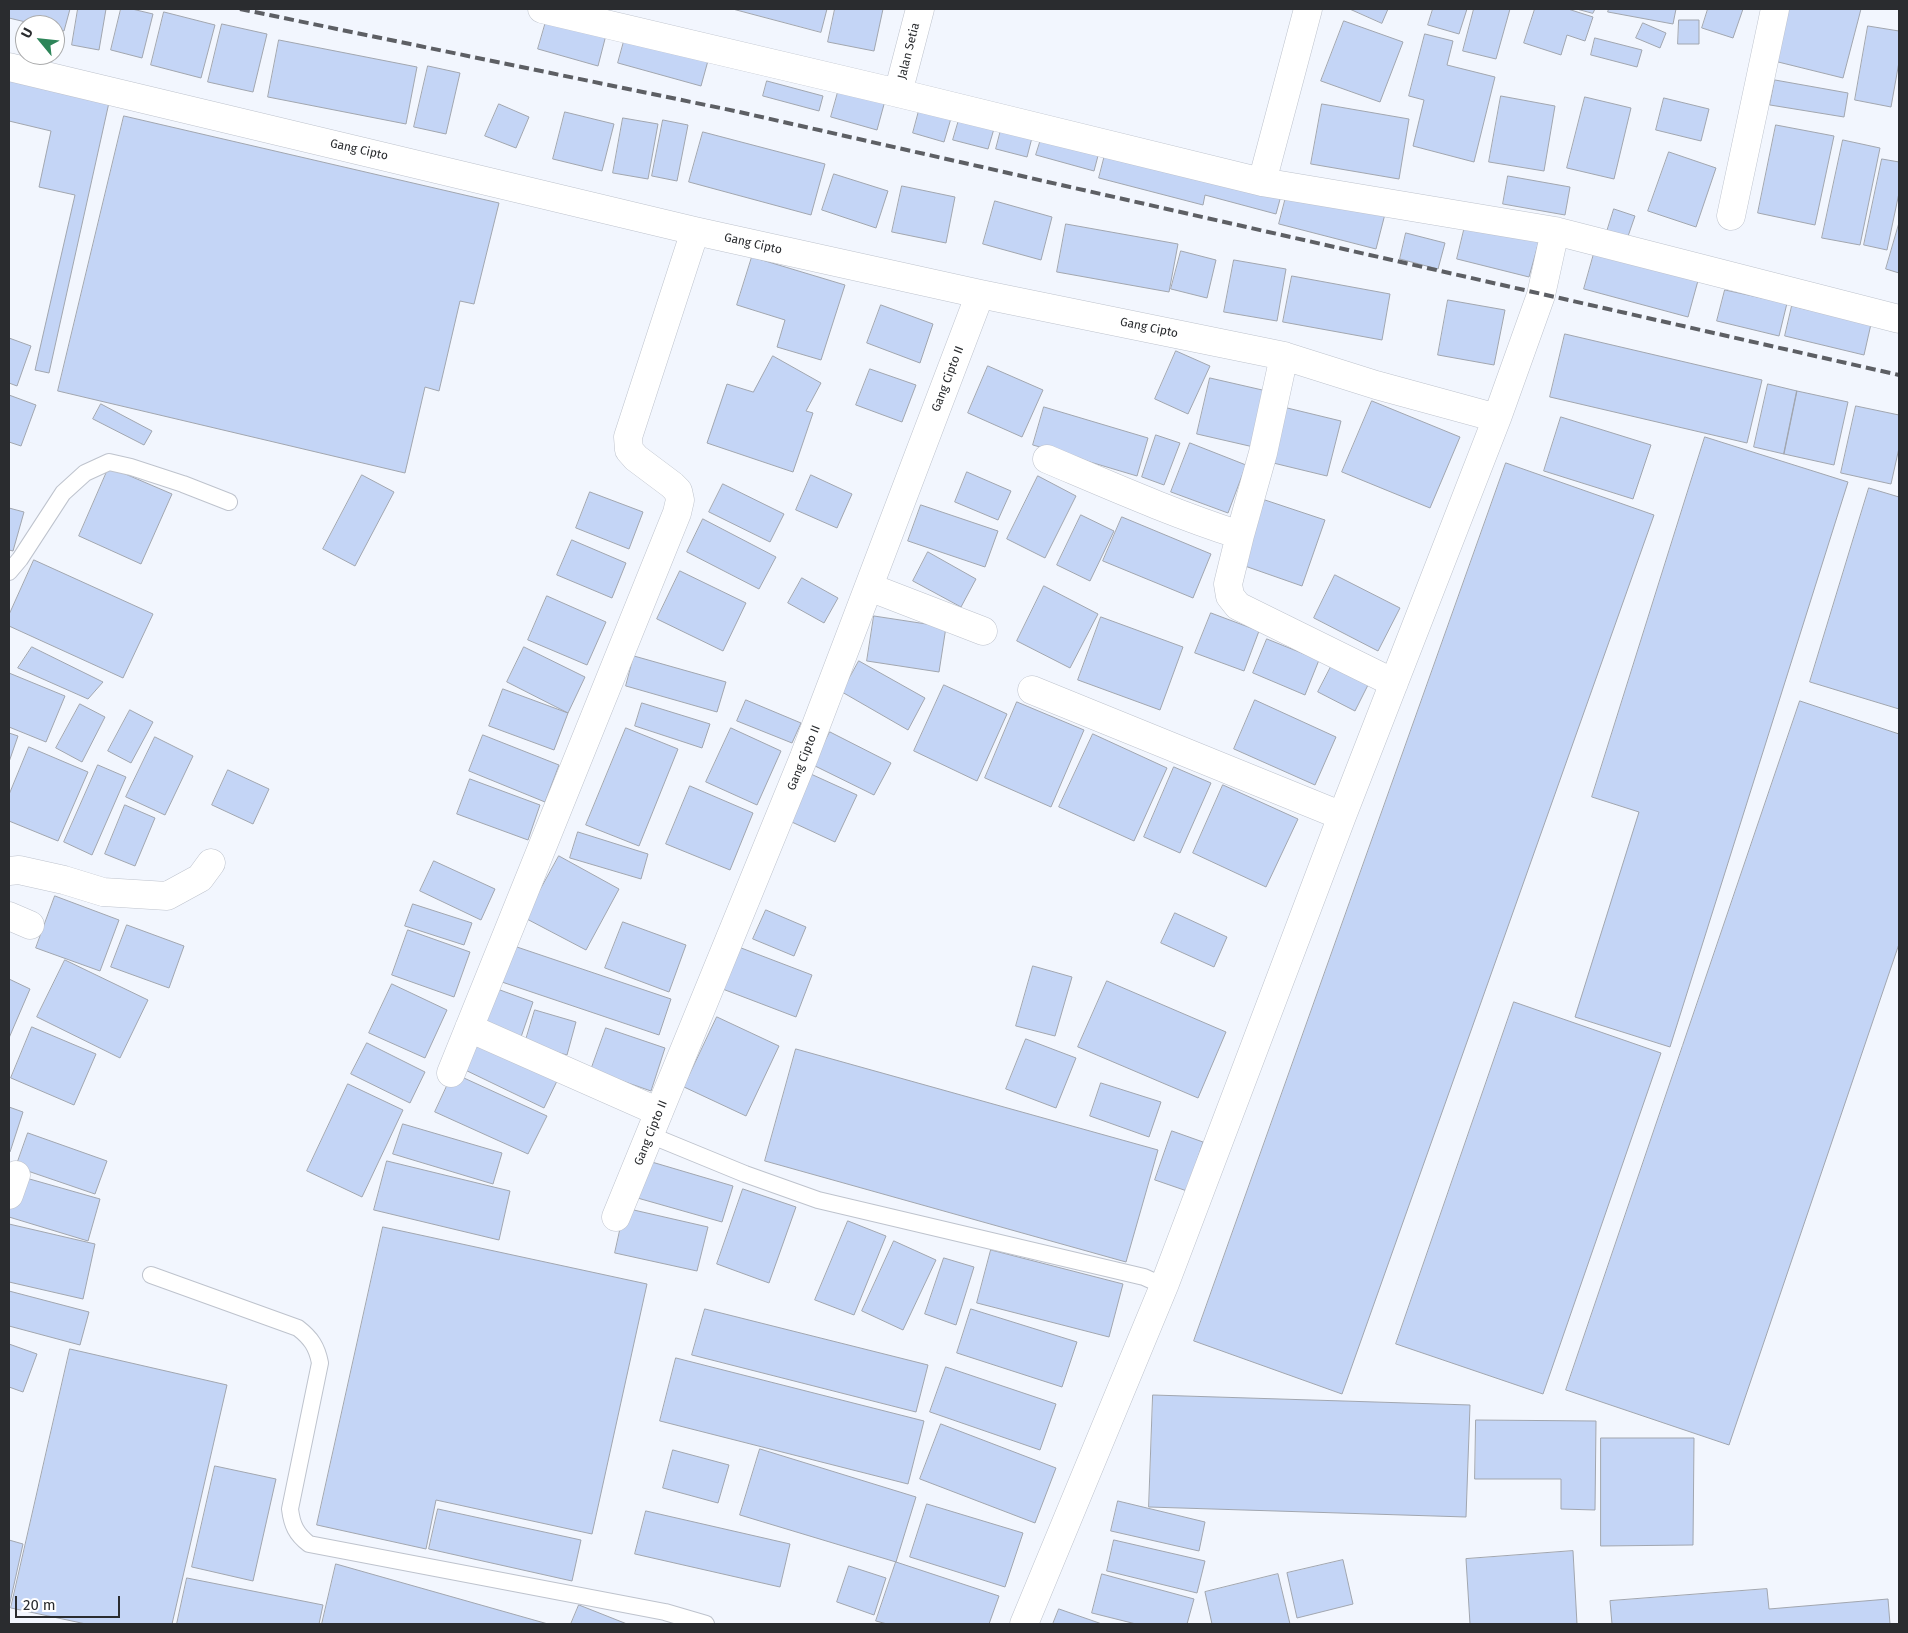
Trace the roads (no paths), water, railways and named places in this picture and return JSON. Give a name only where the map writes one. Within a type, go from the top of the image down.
[{"type":"street","points":[[542,9],[1262,182],[1555,231],[1899,319]]},
{"type":"street","name":"Jalan Setia","points":[[898,93],[920,9]]},
{"type":"street","points":[[1262,182],[1308,9]]},
{"type":"street","points":[[1731,216],[1775,9]]},
{"type":"street","name":"Gang Cipto","points":[[9,66],[695,231],[980,294],[1284,356],[1498,418]]},
{"type":"street","points":[[451,1073],[677,513],[680,500],[678,491],[636,458],[629,450],[628,437],[695,231]]},
{"type":"street","points":[[1024,1624],[1164,1286],[1342,816],[1498,418],[1542,295],[1555,231]]},
{"type":"street","name":"Gang Cipto II","points":[[616,1217],[804,757],[980,294]]},
{"type":"street","points":[[1284,356],[1263,453],[1228,584],[1230,596],[1238,606],[1394,683]]},
{"type":"street","points":[[1047,459],[1153,504],[1240,535]]},
{"type":"street","points":[[869,587],[983,631]]},
{"type":"street","points":[[1032,690],[1342,816]]},
{"type":"street","points":[[9,871],[19,870],[64,880],[103,892],[167,896],[200,878],[211,863]]},
{"type":"street","points":[[469,1028],[654,1124]]},
{"type":"lane","points":[[9,572],[20,559],[63,493],[84,473],[109,462],[183,484],[230,502]]},
{"type":"lane","points":[[654,1124],[745,1174],[818,1200],[1144,1276],[1164,1286]]},
{"type":"lane","points":[[152,1275],[298,1328],[308,1336],[317,1348],[320,1362],[290,1509],[291,1523],[299,1536],[308,1544],[665,1612],[706,1624]]},
{"type":"railway","points":[[240,9],[735,111],[1899,375]]}]
